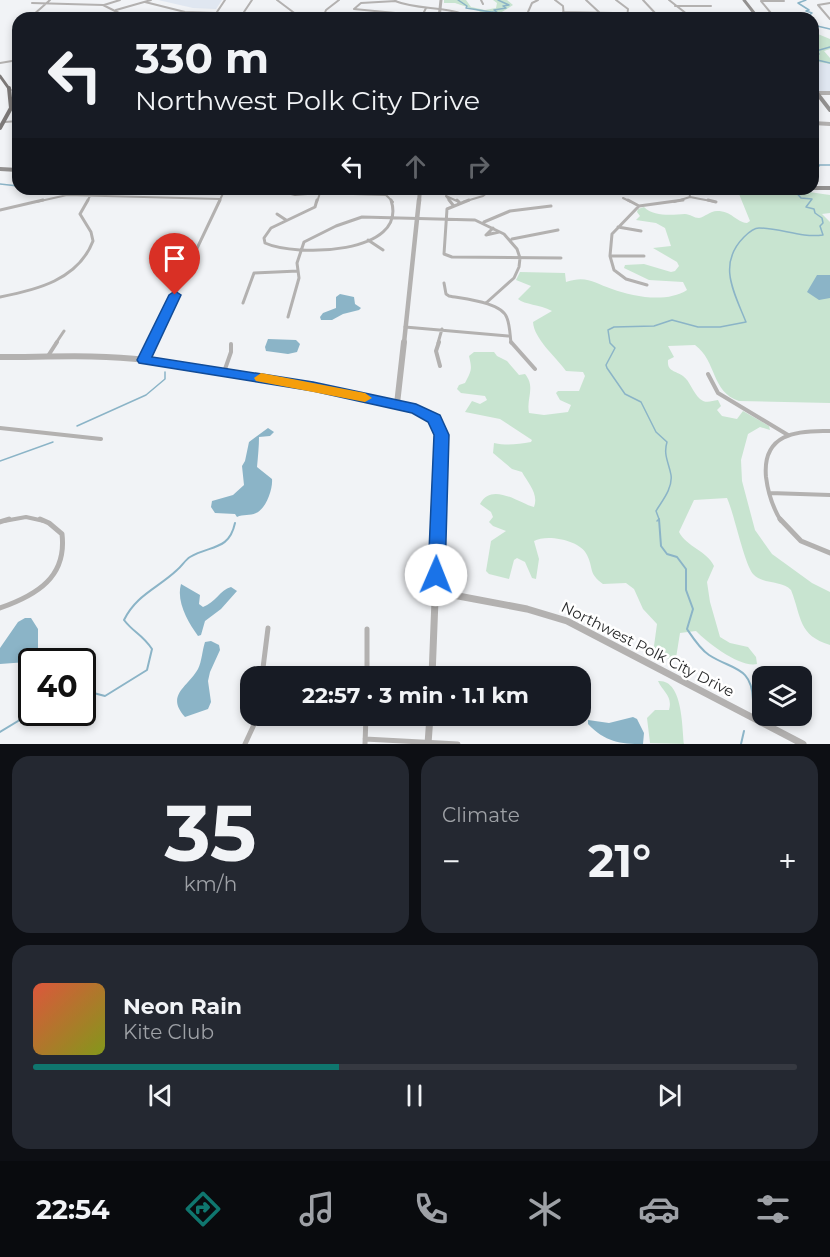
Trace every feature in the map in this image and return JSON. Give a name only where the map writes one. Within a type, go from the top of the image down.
[{"type":"main road","points":[[744,0],[753,12]]},
{"type":"main road","points":[[0,76],[9,87],[12,96]]},
{"type":"main road","points":[[819,96],[830,110]]},
{"type":"main road","points":[[0,128],[12,110]]},
{"type":"street","points":[[36,12],[50,0]]},
{"type":"street","points":[[32,3],[103,5],[120,0]]},
{"type":"street","points":[[116,10],[151,0]]},
{"type":"street","points":[[277,0],[293,12]]},
{"type":"street","points":[[325,12],[339,0]]},
{"type":"street","points":[[440,12],[441,0]]},
{"type":"street","points":[[481,0],[483,4]]},
{"type":"street","points":[[528,12],[532,3],[538,0]]},
{"type":"street","points":[[555,0],[563,6],[563,12]]},
{"type":"street","points":[[586,0],[599,12]]},
{"type":"street","points":[[616,0],[628,9],[627,12]]},
{"type":"street","points":[[643,0],[653,12]]},
{"type":"street","points":[[669,0],[684,12]]},
{"type":"street","points":[[385,12],[354,9],[361,3],[395,1],[409,6],[457,12]]},
{"type":"street","points":[[761,1],[784,1]]},
{"type":"street","points":[[145,2],[185,12]]},
{"type":"street","points":[[830,3],[819,4],[830,19]]},
{"type":"street","points":[[103,5],[119,12]]},
{"type":"street","points":[[675,6],[711,6]]},
{"type":"street","points":[[424,12],[426,8]]},
{"type":"street","points":[[5,121],[12,121]]},
{"type":"street","points":[[0,297],[34,290],[64,277],[76,268],[93,240],[80,214],[91,195]]},
{"type":"street","points":[[144,360],[222,195]]},
{"type":"street","points":[[320,195],[315,207],[266,233],[265,243],[274,248],[339,250],[368,240],[386,229],[391,217],[393,202],[389,197],[380,195]]},
{"type":"street","points":[[397,404],[419,195]]},
{"type":"street","points":[[486,195],[453,205],[446,210],[444,254],[561,258]]},
{"type":"street","points":[[0,210],[53,196],[220,199]]},
{"type":"street","points":[[453,205],[446,196],[450,196],[459,203]]},
{"type":"street","points":[[623,198],[639,206],[682,201],[690,197],[716,202]]},
{"type":"street","points":[[484,223],[501,214],[551,206]]},
{"type":"street","points":[[639,206],[612,234],[611,256],[614,271],[618,277],[646,285]]},
{"type":"street","points":[[277,214],[286,221]]},
{"type":"street","points":[[288,317],[298,278],[297,263],[301,249],[308,239],[351,219],[366,217],[445,219],[484,223],[512,239],[519,249],[520,258],[514,278],[486,303]]},
{"type":"street","points":[[617,227],[641,231]]},
{"type":"street","points":[[494,228],[486,232],[486,235],[500,231]]},
{"type":"street","points":[[512,239],[540,231],[558,230]]},
{"type":"street","points":[[368,240],[383,250]]},
{"type":"street","points":[[611,256],[645,256]]},
{"type":"street","points":[[243,303],[255,273],[298,271]]},
{"type":"street","points":[[444,283],[446,294],[449,297],[496,306],[505,315],[508,336],[515,350],[531,362],[535,369]]},
{"type":"street","points":[[405,327],[508,336]]},
{"type":"street","points":[[440,366],[436,351],[442,329]]},
{"type":"street","points":[[48,356],[64,331]]},
{"type":"street","points":[[224,372],[231,352],[231,344]]},
{"type":"street","points":[[0,357],[48,356],[144,360],[224,372],[397,404],[429,414],[440,429],[436,568],[438,582],[444,589],[435,600],[432,666]]},
{"type":"street","points":[[708,374],[718,393],[788,435]]},
{"type":"street","points":[[0,428],[100,439]]},
{"type":"street","points":[[830,431],[802,431],[788,435],[771,447],[767,456],[766,472],[770,492],[779,516],[787,529],[802,542],[830,553]]},
{"type":"street","points":[[770,492],[830,495]]},
{"type":"street","points":[[0,522],[28,517],[46,521],[62,534],[64,552],[57,571],[43,586],[25,599],[0,608]]},
{"type":"street","name":"Northwest Polk City Drive","points":[[444,589],[457,597],[527,609],[567,621],[803,744]]},
{"type":"street","points":[[263,666],[268,628]]},
{"type":"street","points":[[367,629],[367,666]]},
{"type":"street","points":[[245,744],[253,726]]},
{"type":"street","points":[[366,726],[365,741],[458,744]]},
{"type":"street","points":[[428,743],[429,726]]},
{"type":"shaded area","points":[[158,0],[222,0],[216,9],[193,8]]},
{"type":"shaded area","points":[[819,60],[830,61],[830,92],[819,92]]},
{"type":"green space","points":[[444,0],[466,0],[471,7],[485,10],[496,8],[497,3],[493,0],[507,0],[513,5],[502,12],[480,12],[455,3],[444,3]]},
{"type":"green space","points":[[819,34],[830,39],[830,49],[824,51],[830,58],[830,64],[819,62]]},
{"type":"green space","points":[[739,195],[830,195],[830,213],[822,214],[830,222],[830,403],[739,401],[723,391],[707,359],[695,345],[668,346],[674,357],[668,360],[668,364],[670,369],[685,378],[702,401],[718,400],[721,406],[717,410],[722,416],[737,419],[743,411],[769,426],[770,430],[760,427],[748,434],[741,460],[742,481],[755,530],[772,554],[812,583],[830,592],[830,645],[806,631],[791,590],[783,585],[762,580],[753,574],[746,560],[727,498],[694,500],[679,532],[687,542],[707,556],[714,566],[707,582],[720,637],[730,643],[748,647],[756,657],[757,664],[733,658],[716,648],[696,631],[680,633],[676,658],[672,660],[659,656],[654,646],[657,624],[643,609],[634,589],[626,583],[603,584],[593,574],[587,555],[571,542],[555,538],[534,541],[539,559],[536,579],[532,578],[525,562],[517,558],[514,560],[509,579],[489,574],[486,571],[491,541],[506,531],[489,522],[493,517],[491,512],[480,504],[485,497],[492,494],[506,496],[534,507],[535,502],[532,489],[522,472],[512,469],[493,453],[494,443],[513,444],[532,440],[500,419],[465,412],[472,401],[480,404],[487,400],[485,396],[461,393],[457,389],[459,385],[465,383],[470,372],[469,356],[474,352],[494,352],[507,361],[519,375],[525,374],[528,379],[530,383],[529,413],[544,415],[568,412],[571,405],[560,400],[556,393],[558,391],[579,391],[585,376],[583,372],[566,371],[537,335],[533,322],[552,311],[518,299],[531,286],[516,280],[520,272],[565,273],[566,282],[580,279],[640,296],[660,298],[670,296],[687,290],[683,282],[649,280],[624,268],[625,265],[644,264],[671,272],[679,266],[677,262],[653,248],[671,246],[665,228],[656,223],[636,220],[640,216],[638,209],[644,207],[658,214],[687,214],[699,218],[714,211],[722,211],[740,221],[747,223],[750,221]]},
{"type":"green space","points":[[658,681],[666,682],[677,696],[684,744],[650,743],[647,718],[655,710],[669,710],[670,705],[669,698]]},
{"type":"water","points":[[817,275],[830,275],[830,298],[819,300],[807,292]]},
{"type":"water","points":[[340,294],[354,297],[355,304],[361,308],[332,320],[321,320],[323,313],[336,308],[336,297]]},
{"type":"water","points":[[268,339],[296,340],[300,344],[297,352],[288,354],[266,351]]},
{"type":"water","points":[[268,428],[274,432],[270,436],[259,437],[257,467],[272,479],[266,503],[256,513],[237,517],[235,514],[215,513],[211,507],[212,501],[233,495],[244,485],[242,466],[249,442]]},
{"type":"water","points":[[181,584],[200,595],[199,604],[203,607],[231,587],[237,591],[221,609],[205,621],[201,635],[198,636],[182,605]]},
{"type":"water","points":[[31,618],[38,629],[38,648],[18,648],[18,663],[0,664],[0,648],[18,622]]},
{"type":"water","points":[[211,641],[219,645],[220,650],[208,681],[211,702],[208,709],[185,717],[179,709],[178,697],[198,669],[205,642]]},
{"type":"water","points":[[633,717],[637,719],[644,733],[643,744],[613,741],[590,726],[591,720],[609,723]]},
{"type":"waterway","points":[[458,0],[467,6],[466,8],[491,12]]},
{"type":"waterway","points":[[497,12],[494,10],[506,8],[503,6],[509,5],[498,0]]},
{"type":"waterway","points":[[806,0],[798,3],[809,12]]},
{"type":"waterway","points":[[819,26],[830,29]]},
{"type":"waterway","points":[[819,50],[830,47]]},
{"type":"waterway","points":[[819,60],[830,63]]},
{"type":"waterway","points":[[819,165],[830,165]]},
{"type":"waterway","points":[[0,184],[12,185]]},
{"type":"waterway","points":[[659,519],[656,511],[671,480],[666,455],[667,442],[656,432],[641,402],[625,394],[607,368],[606,365],[615,348],[610,343],[608,330],[614,327],[654,326],[672,320],[698,327],[720,327],[746,322],[730,278],[731,257],[744,237],[759,228],[815,236],[823,235],[820,226],[823,223],[822,218],[815,213],[814,209],[806,207],[812,199],[801,198],[798,195]]},
{"type":"waterway","points":[[77,426],[146,395],[165,379],[165,372]]},
{"type":"waterway","points":[[0,461],[53,442]]},
{"type":"waterway","points":[[659,519],[661,546],[667,554],[677,557],[686,569],[686,590],[693,609],[687,629],[706,653],[745,675],[752,689]]},
{"type":"waterway","points":[[96,694],[105,696],[147,670],[152,649],[124,620],[129,611],[188,558],[223,543],[232,532],[235,523]]},
{"type":"waterway","points":[[0,732],[18,721]]},
{"type":"waterway","points":[[741,744],[744,731]]},
{"type":"slow traffic","points":[[261,378],[365,398]]},
{"type":"route","points":[[175,295],[144,360],[234,373],[397,404],[423,411],[434,419],[441,435],[436,575]]}]
